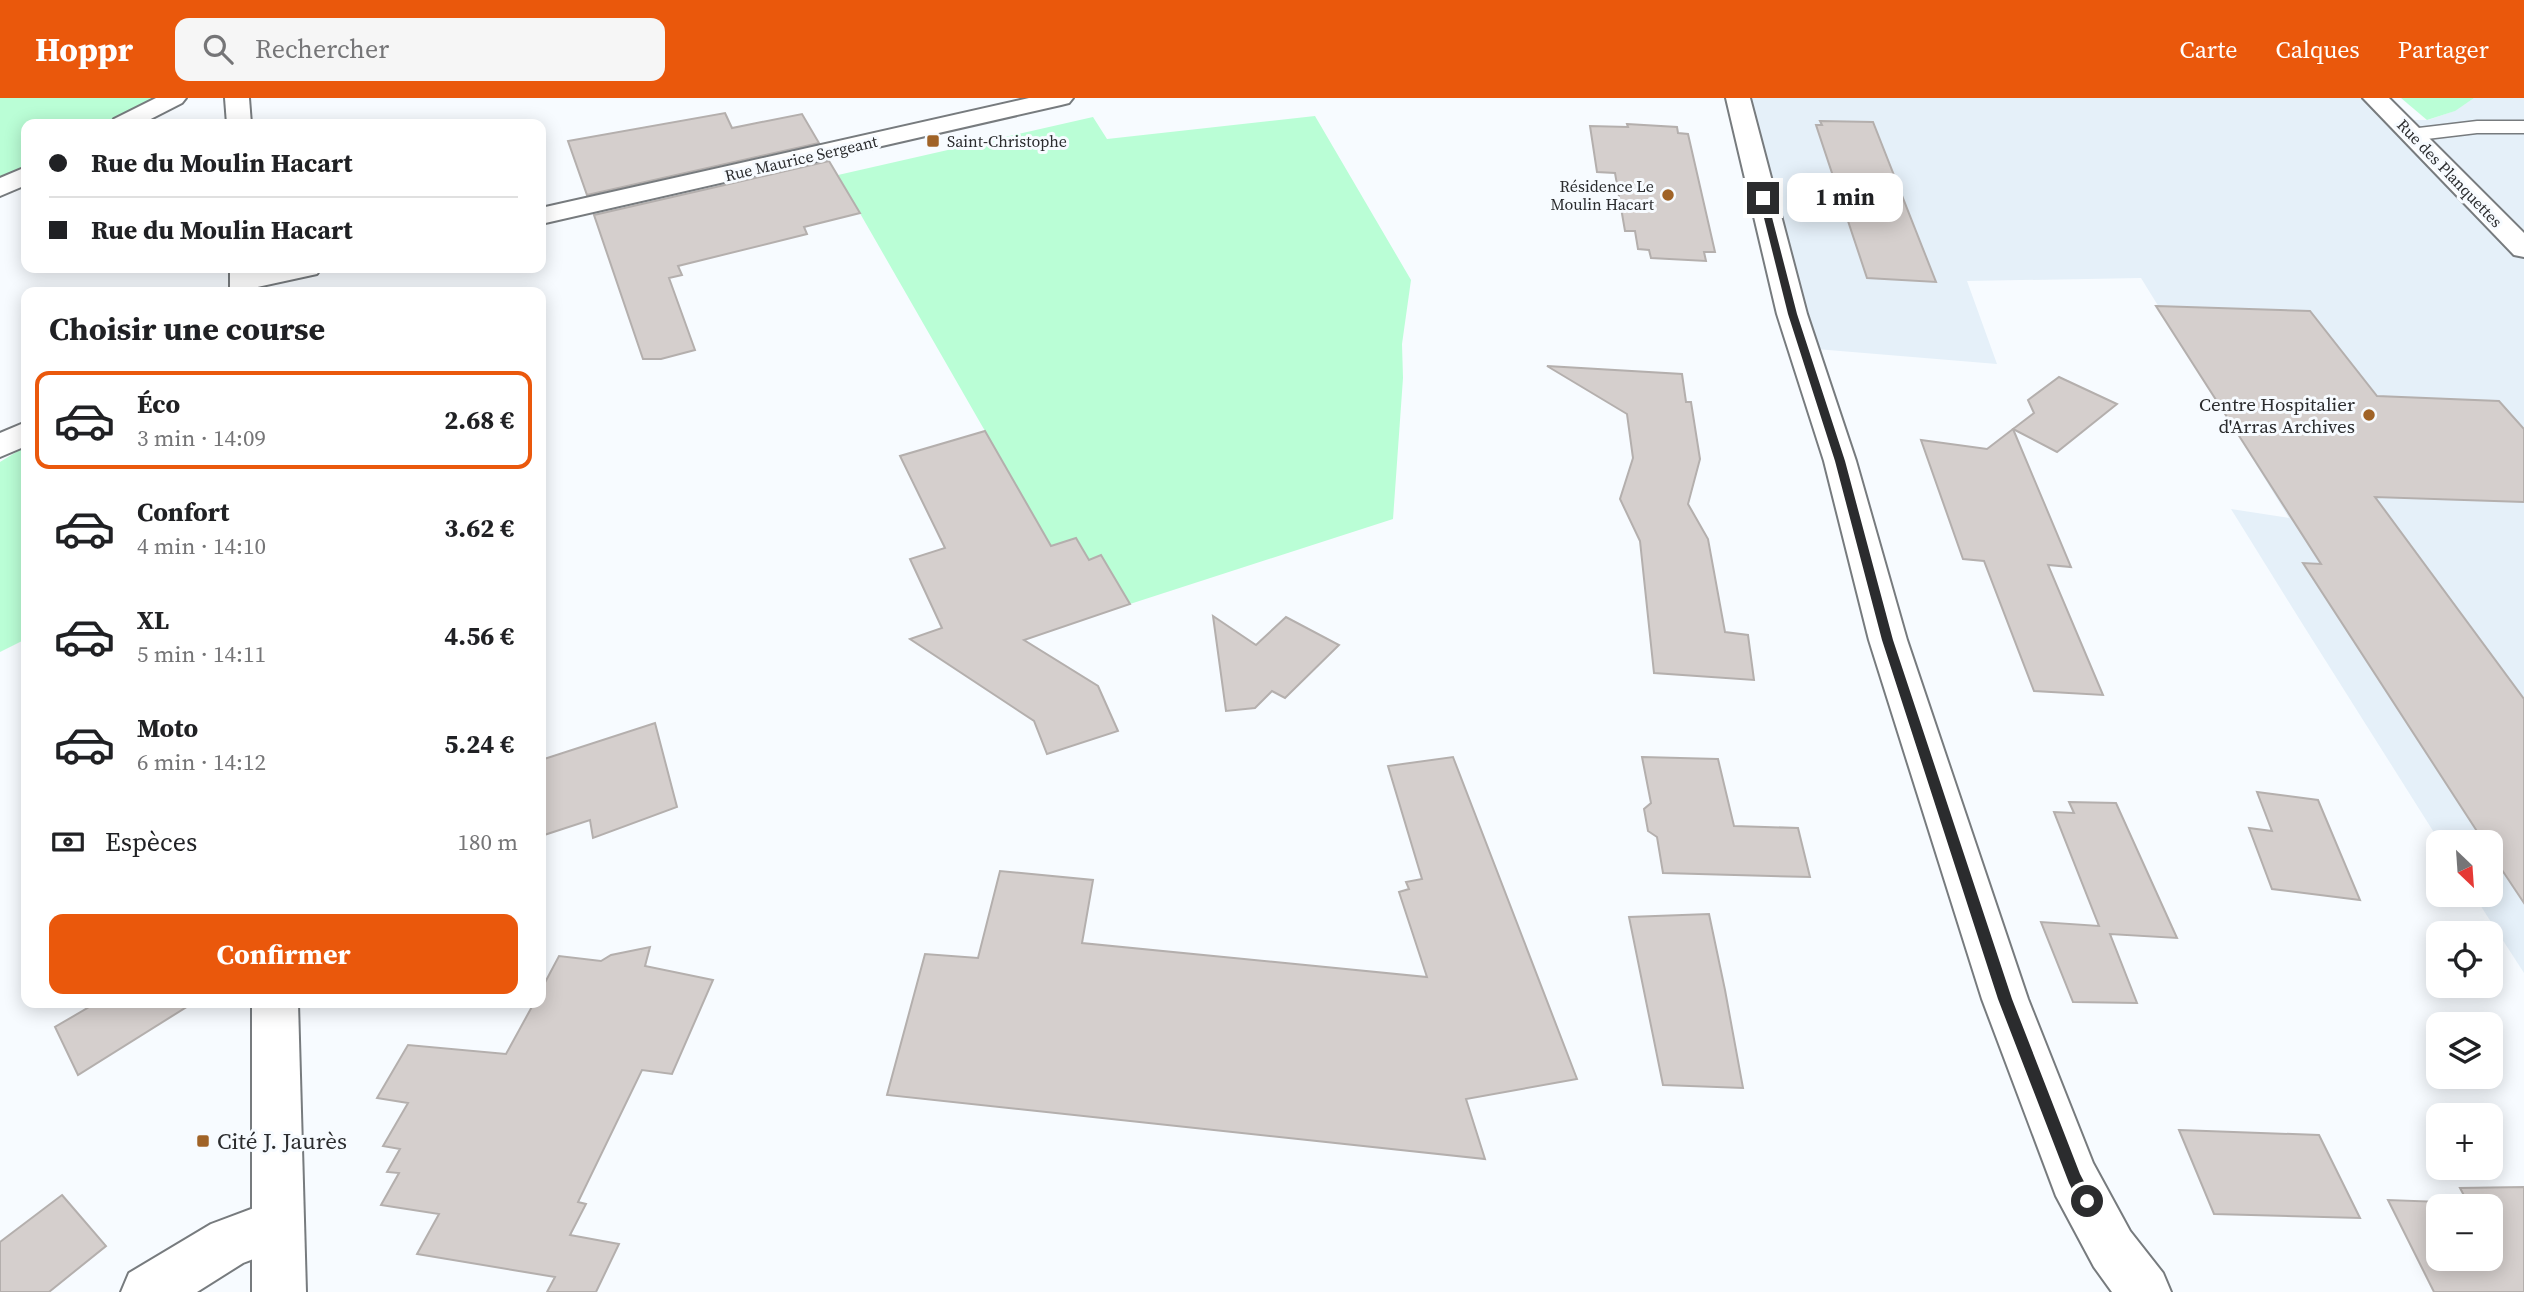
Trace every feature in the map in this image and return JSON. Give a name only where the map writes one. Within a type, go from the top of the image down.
[{"type":"street","points":[[133,119],[174,98]]},
{"type":"street","points":[[237,98],[239,119]]},
{"type":"street","name":"Rue Maurice Sergeant","points":[[546,215],[1057,98]]},
{"type":"street","points":[[1738,98],[1792,314],[1840,461],[1888,640],[2005,999],[2074,1178],[2112,1249],[2144,1292]]},
{"type":"street","name":"Rue des Planquettes","points":[[2375,98],[2524,249]]},
{"type":"street","points":[[0,188],[21,178]]},
{"type":"street","points":[[244,280],[281,273]]},
{"type":"street","points":[[0,447],[21,435]]},
{"type":"street","points":[[275,1008],[279,1292]]},
{"type":"street","points":[[148,1292],[229,1242],[278,1226]]},
{"type":"lane","points":[[2410,135],[2477,127],[2524,127]]},
{"type":"shaded area","points":[[1738,98],[2375,98],[2398,120],[2428,120],[2454,111],[2474,98],[2524,98],[2524,973],[2503,940],[2503,921],[2490,921],[2481,907],[2503,907],[2503,830],[2432,830],[2231,509],[2289,518],[2141,278],[1967,281],[1997,364],[1804,348]]},
{"type":"green space","points":[[0,98],[157,98],[116,119],[21,119],[21,168],[0,178]]},
{"type":"green space","points":[[2401,98],[2474,98],[2455,111],[2427,120]]},
{"type":"green space","points":[[1315,116],[1411,280],[1402,344],[1403,378],[1393,519],[1130,604],[1101,556],[1089,560],[1051,546],[838,175],[1093,117],[1107,139]]},
{"type":"green space","points":[[21,449],[21,642],[0,652],[0,462]]},
{"type":"building","points":[[725,113],[732,128],[802,114],[819,143],[587,195],[568,141]]},
{"type":"building","points":[[1820,121],[1873,122],[1936,282],[1867,278],[1816,125],[1822,125]]},
{"type":"building","points":[[1627,124],[1677,127],[1678,133],[1688,134],[1715,252],[1704,252],[1706,261],[1651,258],[1649,250],[1638,249],[1635,231],[1625,231],[1615,173],[1597,172],[1590,126],[1628,127]]},
{"type":"building","points":[[829,161],[860,213],[804,227],[807,234],[678,266],[682,275],[669,278],[695,350],[661,359],[643,359],[594,215]]},
{"type":"building","points":[[2156,306],[2310,311],[2377,396],[2499,401],[2524,429],[2524,502],[2375,497],[2524,699],[2524,903],[2503,872],[2503,830],[2476,830],[2303,563],[2321,564]]},
{"type":"building","points":[[1547,366],[1682,374],[1686,402],[1691,402],[1700,459],[1688,504],[1708,539],[1725,632],[1748,635],[1754,680],[1654,673],[1640,541],[1620,499],[1633,458],[1627,414]]},
{"type":"building","points":[[2059,377],[2117,404],[2057,452],[2013,429],[2034,413],[2028,400]]},
{"type":"building","points":[[2013,429],[2071,567],[2048,565],[2103,695],[2034,691],[1984,561],[1963,559],[1921,440],[1987,449]]},
{"type":"building","points":[[985,431],[1051,546],[1076,538],[1089,560],[1101,555],[1130,604],[1024,640],[1098,686],[1118,731],[1047,754],[1034,721],[910,639],[942,628],[910,559],[945,548],[900,456]]},
{"type":"building","points":[[1213,616],[1256,645],[1286,617],[1339,645],[1285,698],[1272,691],[1255,708],[1226,711]]},
{"type":"building","points":[[655,723],[677,807],[593,838],[590,820],[546,834],[546,758]]},
{"type":"building","points":[[1453,757],[1577,1079],[1466,1099],[1485,1159],[887,1095],[925,954],[978,958],[1000,871],[1093,880],[1082,943],[1427,977],[1399,892],[1409,889],[1406,882],[1422,879],[1388,766]]},
{"type":"building","points":[[1642,757],[1718,759],[1734,826],[1798,828],[1810,877],[1663,873],[1657,837],[1648,831],[1644,809],[1651,803]]},
{"type":"building","points":[[2257,792],[2318,800],[2360,900],[2272,889],[2249,828],[2272,831]]},
{"type":"building","points":[[2069,802],[2116,803],[2177,938],[2110,934],[2137,1003],[2073,1002],[2041,922],[2099,926],[2054,812],[2074,813]]},
{"type":"building","points":[[1709,914],[1743,1088],[1663,1085],[1629,917]]},
{"type":"building","points":[[650,947],[645,966],[713,980],[672,1074],[642,1070],[578,1202],[586,1204],[570,1235],[619,1244],[596,1292],[547,1292],[555,1277],[417,1254],[439,1214],[381,1205],[399,1173],[387,1172],[400,1149],[383,1146],[408,1103],[377,1098],[408,1045],[506,1054],[531,1008],[546,1008],[546,981],[559,956],[601,961],[611,955]]},
{"type":"building","points":[[87,1008],[185,1008],[78,1075],[55,1027]]},
{"type":"building","points":[[2179,1130],[2319,1135],[2360,1218],[2214,1214]]},
{"type":"building","points":[[2524,1187],[2524,1292],[2434,1292],[2388,1200],[2426,1201],[2426,1271],[2503,1271],[2503,1194],[2463,1194],[2460,1188]]},
{"type":"building","points":[[62,1195],[106,1246],[49,1292],[0,1292],[0,1242]]},
{"type":"place","name":"Saint-Christophe","points":[[933,141]]},
{"type":"place","name":"Résidence Le Moulin Hacart","points":[[1668,195]]},
{"type":"place","name":"Centre Hospitalier d'Arras Archives","points":[[2369,415]]},
{"type":"place","name":"Cité J. Jaurès","points":[[203,1141]]},
{"type":"route","points":[[1763,198],[1792,314],[1840,461],[1888,640],[2005,999],[2074,1178],[2087,1201]]}]
